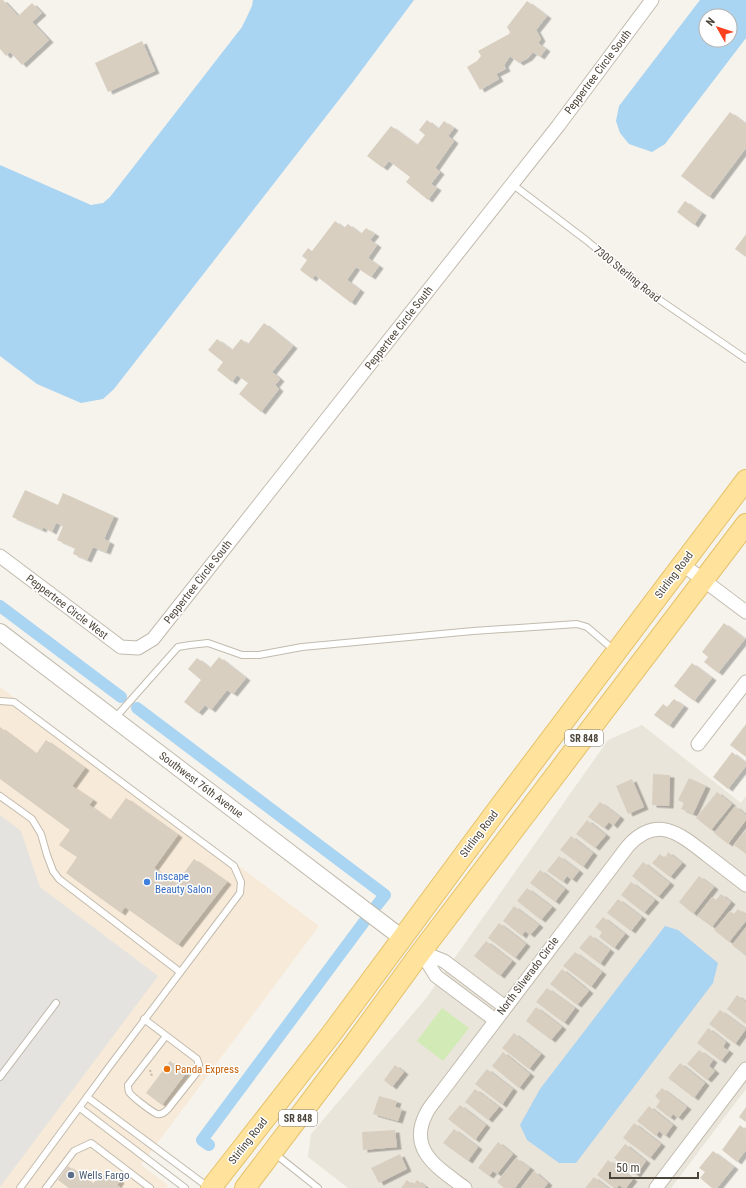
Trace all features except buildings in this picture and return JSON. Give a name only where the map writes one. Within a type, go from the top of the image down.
[{"type":"main road","name":"Stirling Road","points":[[210,1188],[332,1033],[493,815],[746,480]]},
{"type":"main road","name":"SR 848","points":[[245,1188],[351,1048],[421,952],[746,524]]},
{"type":"main road","points":[[421,952],[418,944],[418,936],[422,912]]},
{"type":"main road","points":[[272,1109],[270,1129],[274,1150]]},
{"type":"street","name":"Peppertree Circle South","points":[[138,648],[153,639],[558,126],[652,0]]},
{"type":"street","name":"Peppertree Circle West","points":[[0,556],[121,647],[138,648]]},
{"type":"street","points":[[682,564],[746,612]]},
{"type":"street","name":"Southwest 76th Avenue","points":[[0,632],[402,938]]},
{"type":"street","points":[[698,744],[746,682]]},
{"type":"street","name":"North Silverado Circle","points":[[464,1188],[432,1162],[424,1150],[420,1138],[421,1126],[426,1112],[628,846],[644,833],[656,830],[668,830],[680,835],[746,884]]},
{"type":"street","points":[[421,952],[444,961],[505,1007]]},
{"type":"street","points":[[421,952],[436,976],[495,1020]]},
{"type":"street","points":[[656,1188],[746,1069]]},
{"type":"lane","name":"7300 Sterling Road","points":[[512,184],[586,240],[651,294],[746,359]]},
{"type":"lane","points":[[114,719],[178,648],[190,645],[208,644],[242,655],[259,655],[302,647],[473,631],[577,624],[587,627],[616,652]]},
{"type":"lane","points":[[0,701],[14,702],[234,866],[241,882],[240,893],[144,1019],[22,1187]]},
{"type":"lane","points":[[0,796],[32,819],[42,834],[53,871],[59,879],[180,972]]},
{"type":"lane","points":[[0,1077],[56,1003]]},
{"type":"lane","points":[[144,1019],[198,1059],[199,1065],[198,1071],[168,1109],[163,1113],[158,1114],[153,1112],[131,1095],[128,1090],[128,1085],[166,1036]]},
{"type":"lane","points":[[87,1097],[210,1188]]},
{"type":"lane","points":[[80,1108],[185,1188]]},
{"type":"lane","points":[[46,1188],[74,1151],[92,1143],[150,1188]]},
{"type":"lane","points":[[274,1150],[318,1188]]},
{"type":"shaded area","points":[[0,687],[319,926],[141,1165],[168,1185],[166,1188],[0,1188]]},
{"type":"shaded area","points":[[642,725],[741,803],[746,796],[746,1089],[671,1188],[348,1188],[308,1157],[311,1134],[427,997],[608,740]]},
{"type":"shaded area","points":[[0,815],[21,831],[40,887],[158,976],[0,1187]]},
{"type":"green space","points":[[442,1008],[469,1028],[443,1061],[417,1041]]},
{"type":"water","points":[[253,0],[414,0],[352,83],[114,389],[103,399],[81,403],[37,384],[0,356],[0,165],[91,205],[103,203],[110,197],[242,27],[252,6]]},
{"type":"water","points":[[700,0],[746,0],[746,38],[665,144],[652,152],[629,144],[620,133],[616,121],[619,106]]},
{"type":"water","points":[[665,926],[678,930],[718,963],[713,983],[576,1163],[559,1163],[527,1140],[520,1125],[540,1089]]},
{"type":"waterway","points":[[0,606],[121,697]]},
{"type":"waterway","points":[[137,708],[385,895],[377,905]]},
{"type":"waterway","points":[[209,1145],[202,1140],[364,922]]},
{"type":"place","name":"Inscape Beauty Salon","points":[[147,882]]},
{"type":"place","name":"Panda Express","points":[[167,1069]]},
{"type":"place","name":"Wells Fargo","points":[[71,1175]]}]
